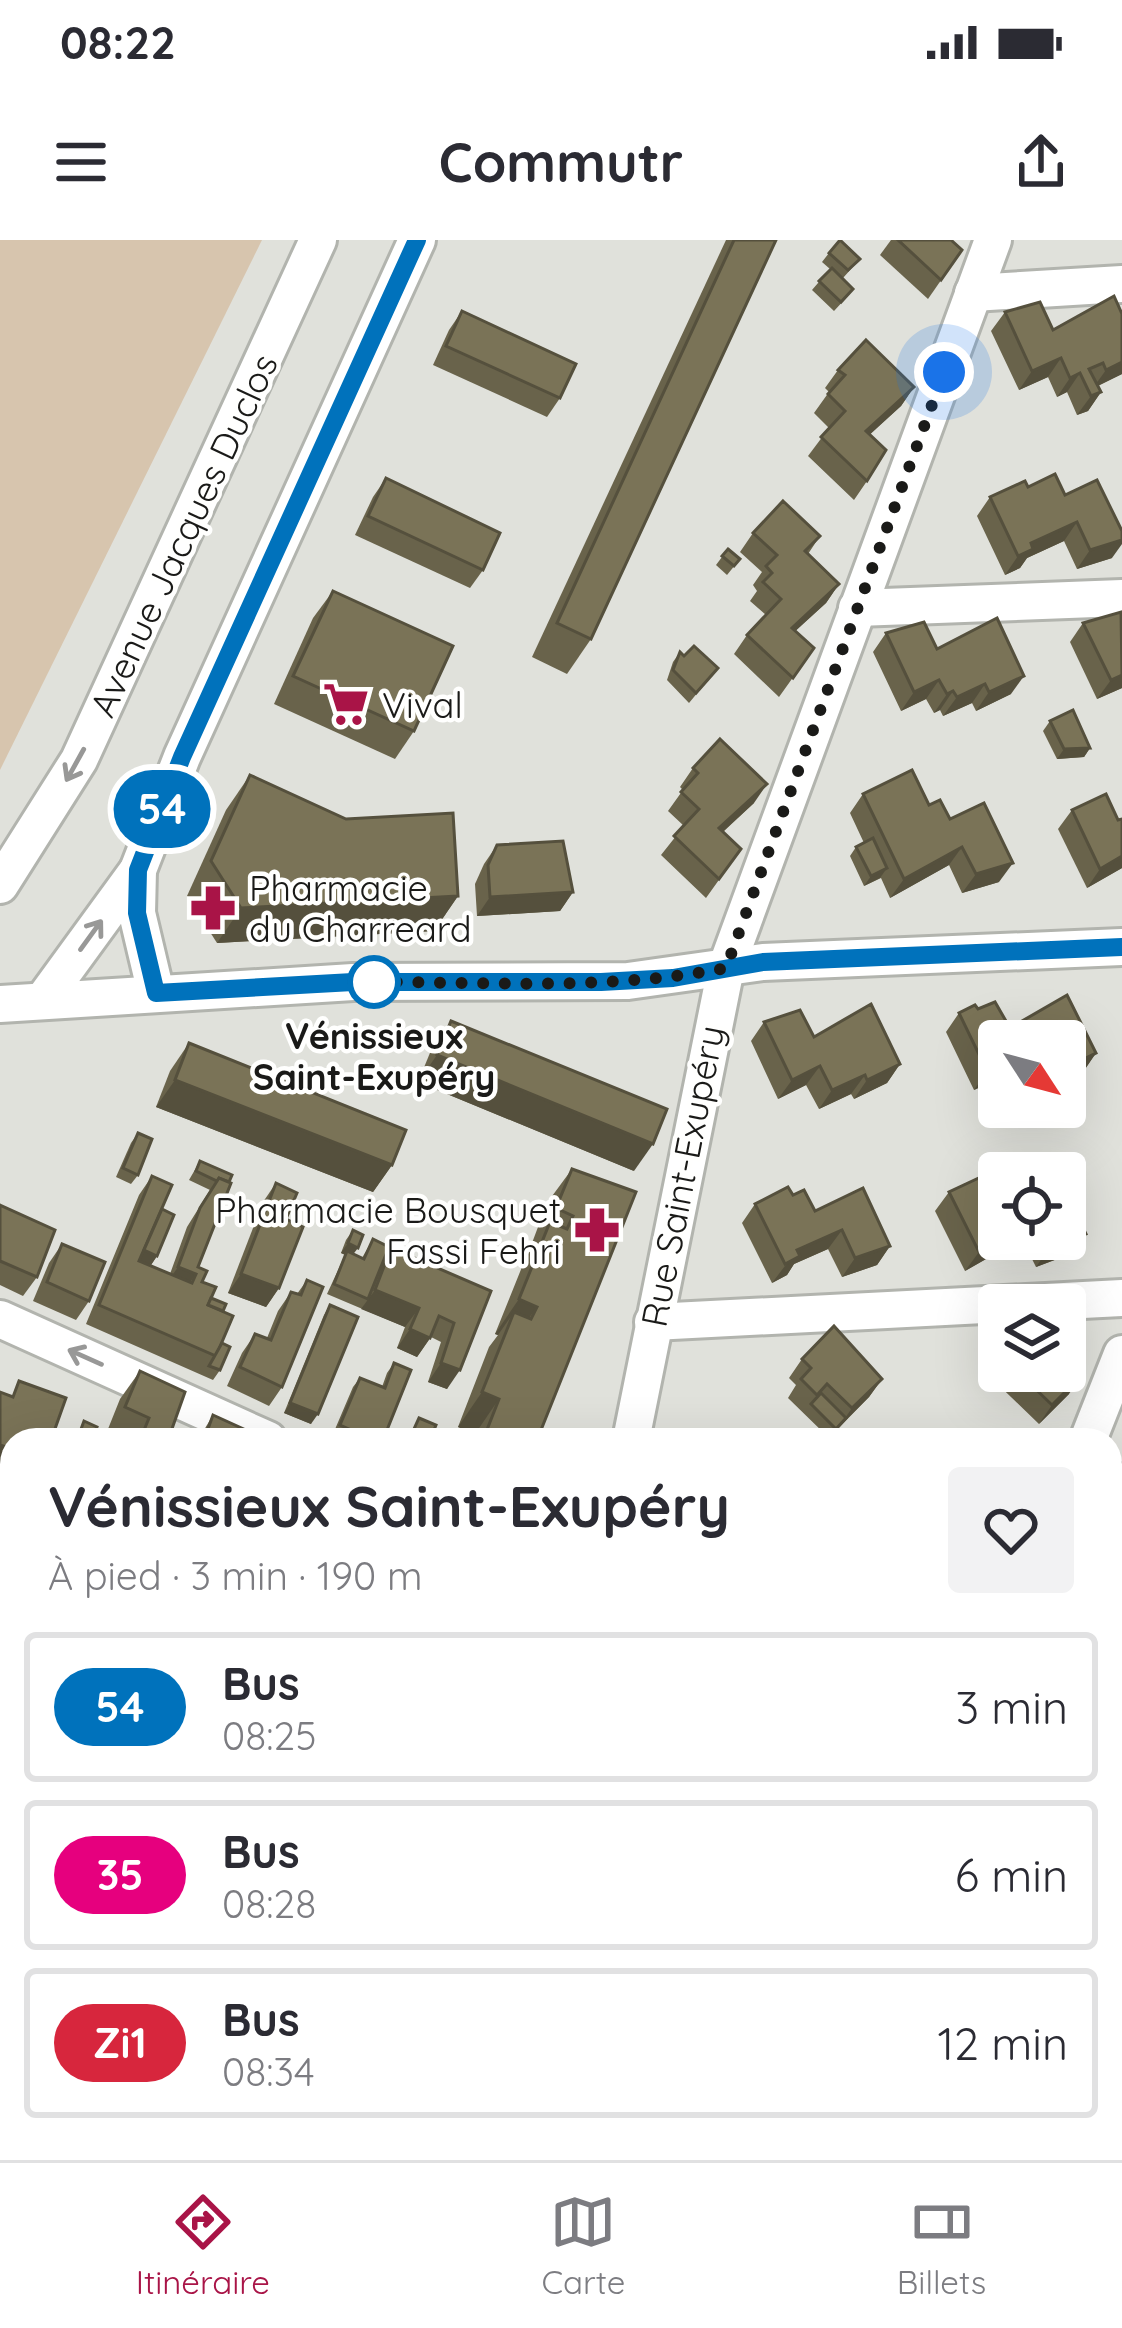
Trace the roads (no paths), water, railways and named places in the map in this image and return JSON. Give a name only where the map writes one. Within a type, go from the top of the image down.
[{"type":"street","name":"Avenue Jacques Duclos","points":[[0,885],[79,760],[318,240]]},
{"type":"street","points":[[44,999],[138,870],[182,757],[417,240]]},
{"type":"street","name":"Rue Saint-Exupéry","points":[[633,1428],[726,968],[993,240]]},
{"type":"street","points":[[973,293],[1122,284]]},
{"type":"street","points":[[856,608],[1122,598]]},
{"type":"street","points":[[138,870],[137,913],[156,993]]},
{"type":"street","points":[[0,1004],[353,982],[575,984],[673,978],[763,962],[1122,947]]},
{"type":"street","points":[[653,1322],[1122,1298]]},
{"type":"street","points":[[0,1318],[242,1428]]},
{"type":"street","points":[[1093,1428],[1122,1354]]},
{"type":"place","name":"Vival","points":[[346,704]]},
{"type":"place","name":"Pharmacie du Charreard","points":[[213,908]]},
{"type":"place","name":"Vénissieux Saint-Exupéry","points":[[374,982]]},
{"type":"place","name":"Pharmacie Bousquet Fassi Fehri","points":[[597,1230]]}]
